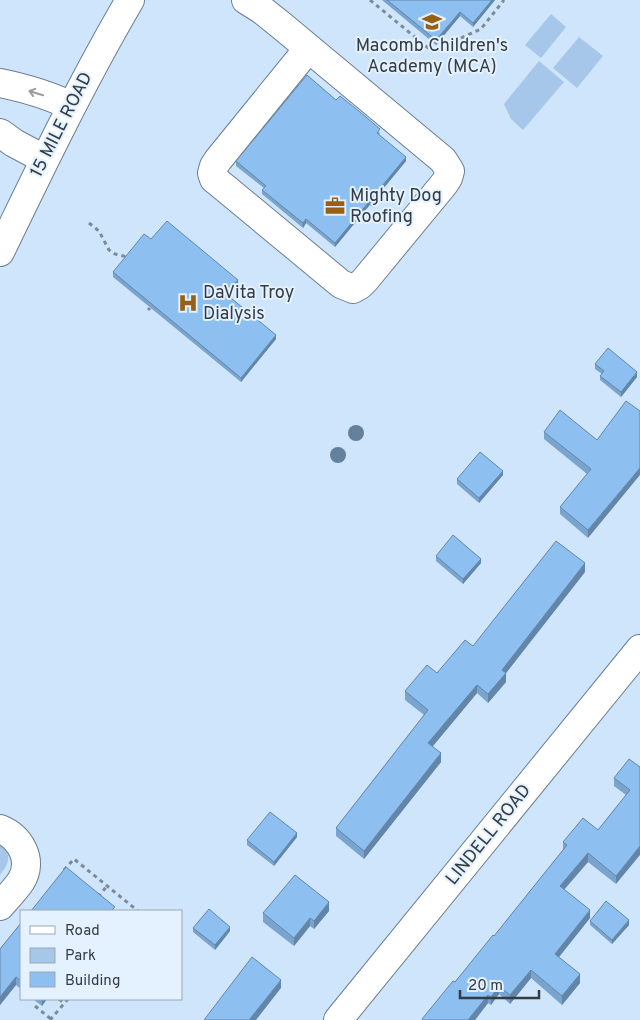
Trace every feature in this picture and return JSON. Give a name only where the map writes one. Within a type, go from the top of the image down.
[{"type":"street","name":"15 MILE ROAD","points":[[0,252],[71,106],[130,0]]},
{"type":"street","points":[[246,0],[269,16],[443,160],[450,171],[448,178],[438,192],[360,286],[353,289],[341,284],[214,179],[212,173],[218,160],[308,49]]},
{"type":"street","points":[[0,83],[38,93],[71,106]]},
{"type":"street","points":[[0,133],[44,159]]},
{"type":"street","name":"LINDELL ROAD","points":[[338,1020],[640,649]]},
{"type":"street","points":[[0,828],[13,836],[23,848],[26,864],[21,881],[0,906]]},
{"type":"path","points":[[370,0],[432,51],[480,29],[504,0]]},
{"type":"path","points":[[371,204],[375,208]]},
{"type":"path","points":[[89,223],[99,231],[109,250],[129,258]]},
{"type":"path","points":[[64,871],[74,859],[137,910]]},
{"type":"path","points":[[96,900],[107,886]]},
{"type":"path","points":[[60,1000],[64,1003]]},
{"type":"path","points":[[35,1006],[51,1020],[67,1000]]},
{"type":"green space","points":[[551,14],[566,27],[541,58],[525,45]]},
{"type":"green space","points":[[579,37],[603,56],[577,88],[553,68]]},
{"type":"green space","points":[[539,61],[564,82],[523,130],[511,119],[504,104]]},
{"type":"green space","points":[[0,843],[8,855],[8,862],[0,875]]},
{"type":"building","name":"Macomb Children's Academy (MCA)","points":[[387,0],[492,0],[473,23],[460,12],[436,40]]},
{"type":"building","points":[[307,75],[336,100],[340,96],[360,112],[380,129],[377,133],[406,157],[335,243],[306,219],[303,223],[262,190],[266,186],[236,161]]},
{"type":"building","name":"DaVita Troy Dialysis","points":[[167,221],[238,280],[226,294],[276,335],[241,378],[113,272],[144,234],[151,239]]},
{"type":"building","points":[[608,348],[637,372],[621,392],[600,376],[604,371],[595,364]]},
{"type":"building","points":[[626,401],[640,411],[640,468],[588,530],[560,507],[591,469],[544,432],[560,410],[597,440]]},
{"type":"building","points":[[480,452],[503,471],[479,498],[457,479]]},
{"type":"building","points":[[453,535],[481,559],[463,579],[436,556]]},
{"type":"building","points":[[556,541],[585,563],[502,670],[506,673],[488,694],[477,685],[428,743],[441,753],[364,851],[336,828],[428,710],[405,691],[427,665],[437,673],[465,640],[473,646]]},
{"type":"building","points":[[629,759],[640,767],[640,846],[616,876],[588,853],[560,886],[590,910],[555,954],[580,974],[562,996],[531,970],[510,995],[499,986],[491,997],[488,995],[468,1020],[423,1020],[453,981],[455,982],[494,936],[567,845],[563,842],[583,818],[598,830],[630,790],[614,778]]},
{"type":"building","points":[[270,812],[297,833],[274,862],[247,840]]},
{"type":"building","points":[[66,867],[115,907],[112,910],[32,910]]},
{"type":"building","points":[[295,875],[329,902],[314,921],[310,918],[294,938],[263,913]]},
{"type":"building","points":[[606,901],[629,920],[612,940],[590,921]]},
{"type":"building","points":[[209,909],[230,927],[215,945],[193,928]]},
{"type":"building","points":[[20,924],[20,980],[16,977],[0,997],[0,949]]},
{"type":"building","points":[[252,957],[281,980],[249,1020],[204,1020]]},
{"type":"place","name":"Macomb Children's Academy (MCA)","points":[[432,22]]},
{"type":"place","name":"Mighty Dog Roofing","points":[[335,206]]},
{"type":"place","name":"DaVita Troy Dialysis","points":[[188,303]]}]
